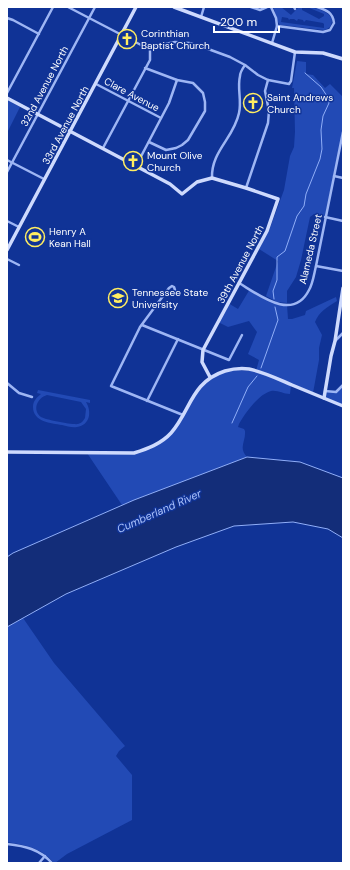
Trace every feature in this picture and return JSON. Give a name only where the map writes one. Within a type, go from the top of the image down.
[{"type":"street","points":[[7,94],[53,7]]},
{"type":"street","points":[[68,7],[143,46],[150,47],[175,42],[189,43],[230,57],[268,80],[289,84],[291,81],[295,52]]},
{"type":"street","name":"32nd Avenue North","points":[[7,172],[94,7]]},
{"type":"street","name":"33rd Avenue North","points":[[7,250],[136,7]]},
{"type":"street","points":[[174,7],[295,52],[323,53],[343,59]]},
{"type":"street","points":[[201,17],[204,7]]},
{"type":"street","points":[[251,7],[260,10],[266,7]]},
{"type":"street","points":[[271,7],[276,18],[277,26],[272,44]]},
{"type":"street","points":[[277,26],[324,32],[330,29],[334,23],[333,17],[330,13],[317,7]]},
{"type":"street","points":[[7,18],[39,34]]},
{"type":"street","points":[[102,149],[150,60],[150,47]]},
{"type":"street","points":[[212,178],[212,166],[215,158],[239,114],[240,75],[245,65]]},
{"type":"street","points":[[145,68],[177,80],[193,83],[203,93],[205,102],[205,111],[188,140],[176,148],[166,150],[149,142]]},
{"type":"street","points":[[136,166],[169,103],[177,80]]},
{"type":"street","points":[[7,98],[170,184],[182,194],[197,182],[212,178],[246,188],[268,123],[269,111],[265,91],[268,80]]},
{"type":"street","name":"Clare Avenue","points":[[96,84],[161,118]]},
{"type":"street","name":"Alameda Street","points":[[239,283],[272,302],[282,305],[292,304],[301,300],[307,293],[312,283],[316,266],[343,132]]},
{"type":"street","points":[[7,160],[44,180]]},
{"type":"street","points":[[334,176],[343,178]]},
{"type":"street","name":"39th Avenue North","points":[[203,350],[267,231],[278,199],[246,188]]},
{"type":"street","points":[[326,217],[343,221]]},
{"type":"street","points":[[7,221],[19,227]]},
{"type":"street","points":[[7,258],[19,265]]},
{"type":"street","points":[[316,266],[343,271]]},
{"type":"street","points":[[324,398],[343,288]]},
{"type":"street","points":[[165,294],[142,325],[111,386],[182,415]]},
{"type":"street","points":[[142,325],[229,360],[242,336]]},
{"type":"street","points":[[335,341],[343,333]]},
{"type":"street","points":[[147,401],[178,339]]},
{"type":"street","points":[[203,350],[202,362],[210,377]]},
{"type":"street","points":[[7,452],[134,453],[148,449],[158,444],[170,434],[196,391],[210,377],[232,370],[248,369],[263,373],[343,406]]},
{"type":"street","points":[[7,383],[19,392],[32,398]]},
{"type":"street","points":[[325,391],[336,392],[343,385]]},
{"type":"street","points":[[7,844],[28,847],[45,856],[52,863]]},
{"type":"street","points":[[39,863],[45,856]]},
{"type":"shaded area","points":[[273,7],[281,7],[291,15],[299,7],[302,7],[302,10],[319,19],[324,16],[324,14],[307,7],[315,8],[331,17],[331,25],[324,30],[280,25]],"holes":[[[282,17],[288,18],[289,20],[294,19],[297,21],[298,19],[303,20],[304,22],[306,20],[323,23],[324,28],[281,22]]]},
{"type":"shaded area","points":[[297,61],[306,62],[306,74],[313,75],[325,88],[330,84],[343,97],[343,129],[325,216],[314,214],[310,217],[296,277],[287,291],[287,303],[277,302],[266,296],[278,261],[259,249],[270,228],[284,190],[290,156],[294,147],[294,88],[292,88]]},
{"type":"shaded area","points":[[7,100],[20,107],[7,133]]},
{"type":"shaded area","points":[[250,289],[272,302],[287,305],[288,319],[305,315],[306,311],[336,297],[337,301],[321,313],[315,322],[322,335],[313,393],[291,385],[290,394],[274,391],[266,393],[253,404],[238,427],[244,429],[245,431],[243,450],[247,457],[122,505],[87,453],[134,453],[148,449],[170,434],[191,399],[210,377],[232,370],[256,371],[259,360],[248,354],[257,332],[249,321],[228,327],[218,322],[228,303],[238,309]]},
{"type":"shaded area","points":[[343,385],[343,406],[324,398],[325,391],[336,392]]},
{"type":"shaded area","points":[[38,390],[90,400],[90,403],[86,402],[89,410],[89,418],[85,424],[77,427],[43,421],[36,416],[34,412],[34,403],[41,394],[37,393]],"holes":[[[47,395],[81,402],[86,409],[85,418],[78,424],[54,421],[41,417],[36,408],[38,401]]]},
{"type":"shaded area","points":[[23,618],[54,663],[125,746],[116,756],[132,775],[132,820],[67,854],[55,863],[44,854],[33,848],[7,842],[7,627]]},
{"type":"water","name":"Cumberland River","points":[[247,457],[300,462],[343,478],[343,538],[328,529],[293,522],[234,526],[176,547],[66,594],[7,627],[7,557],[134,500]]},
{"type":"waterway","points":[[274,299],[273,291],[277,280],[277,257],[285,251],[297,216],[304,206],[306,194],[320,159],[322,149],[321,130],[323,116],[329,103],[329,99],[321,87],[305,73]]},
{"type":"waterway","points":[[261,368],[278,320],[275,307]]},
{"type":"waterway","points":[[232,423],[248,387],[257,376]]},
{"type":"place","name":"Corinthian Baptist Church","points":[[127,39]]},
{"type":"place","name":"Saint Andrews Church","points":[[253,103]]},
{"type":"place","name":"Mount Olive Church","points":[[133,161]]},
{"type":"place","name":"Henry A Kean Hall","points":[[35,237]]},
{"type":"place","name":"Tennessee State University","points":[[118,298]]}]
